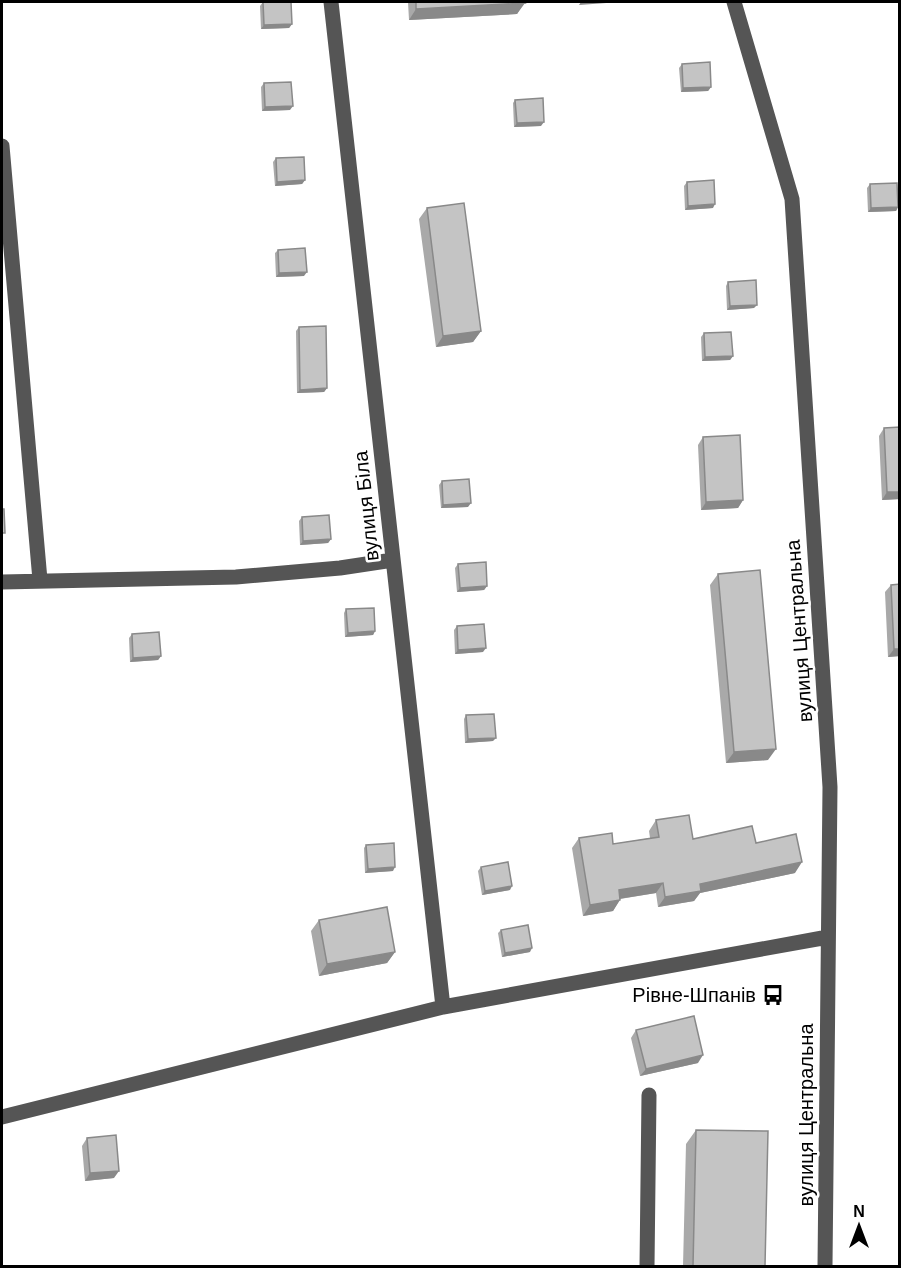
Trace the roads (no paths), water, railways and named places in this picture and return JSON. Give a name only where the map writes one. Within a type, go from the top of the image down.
[{"type":"street","name":"вулиця Біла","points":[[330,2],[443,1007]]},
{"type":"street","name":"вулиця Центральна","points":[[734,2],[792,199],[830,787],[825,1266]]},
{"type":"street","points":[[2,146],[40,580]]},
{"type":"street","points":[[2,582],[236,577],[340,568],[393,560]]},
{"type":"street","points":[[2,1118],[443,1007],[828,937]]},
{"type":"street","points":[[647,1266],[649,1095]]},
{"type":"place","name":"Рівне-Шпанів","points":[[773,995]]}]
